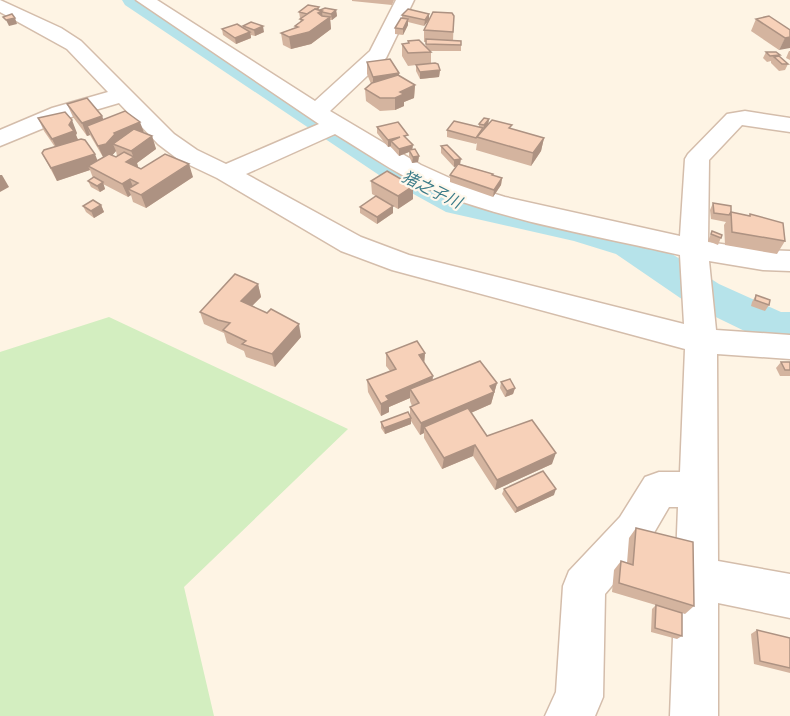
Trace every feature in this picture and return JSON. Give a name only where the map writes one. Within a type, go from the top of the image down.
[{"type":"street","points":[[145,0],[324,124],[454,190],[500,204],[694,249],[763,260],[790,261]]},
{"type":"street","points":[[226,173],[324,124],[379,54],[405,0]]},
{"type":"street","points":[[0,5],[74,45],[166,139],[188,155],[226,173],[351,244],[402,263],[698,309],[790,347]]},
{"type":"street","points":[[0,139],[60,113],[123,95]]},
{"type":"street","points":[[694,716],[699,578],[698,309],[694,249],[697,159],[735,119],[745,118],[790,125]]},
{"type":"street","points":[[569,716],[579,697],[584,586],[634,530],[660,489],[699,490]]},
{"type":"street","points":[[699,578],[790,596]]},
{"type":"green space","points":[[109,317],[348,429],[184,587],[214,716],[0,716],[0,352]]},
{"type":"building","points":[[308,5],[319,7],[307,14],[299,12]]},
{"type":"building","points":[[325,8],[336,10],[331,14],[320,10]]},
{"type":"building","points":[[315,9],[322,11],[318,13],[322,16],[330,17],[309,32],[289,37],[281,33],[298,27],[295,26],[303,20],[300,19]]},
{"type":"building","points":[[408,9],[429,14],[425,20],[402,15]]},
{"type":"building","points":[[433,12],[452,13],[454,16],[453,32],[424,30]]},
{"type":"building","points":[[12,14],[15,18],[6,20],[3,17]]},
{"type":"building","points":[[769,16],[790,30],[790,37],[785,38],[756,19]]},
{"type":"building","points":[[401,18],[408,19],[403,29],[395,28]]},
{"type":"building","points":[[251,22],[263,26],[254,30],[243,26]]},
{"type":"building","points":[[237,24],[250,32],[235,38],[222,29]]},
{"type":"building","points":[[426,39],[461,41],[461,45],[426,44]]},
{"type":"building","points":[[419,40],[431,52],[408,53],[402,44],[409,43],[408,41]]},
{"type":"building","points":[[766,52],[776,52],[780,55],[770,56]]},
{"type":"building","points":[[779,56],[788,64],[782,64],[774,57]]},
{"type":"building","points":[[390,59],[399,73],[373,77],[367,62]]},
{"type":"building","points":[[438,64],[440,70],[420,72],[416,65]]},
{"type":"building","points":[[398,75],[415,85],[400,92],[404,94],[395,98],[380,98],[365,89],[372,83]]},
{"type":"building","points":[[87,98],[102,116],[82,123],[67,104]]},
{"type":"building","points":[[125,111],[140,122],[114,133],[106,144],[98,146],[87,126]]},
{"type":"building","points":[[65,112],[72,120],[69,125],[74,131],[52,139],[38,118]]},
{"type":"building","points":[[484,118],[489,119],[484,125],[479,124]]},
{"type":"building","points":[[492,120],[512,125],[509,128],[544,138],[533,153],[477,137]]},
{"type":"building","points":[[454,121],[483,128],[476,138],[447,130]]},
{"type":"building","points":[[398,122],[408,135],[404,136],[413,145],[399,149],[391,141],[400,137],[388,140],[377,127]]},
{"type":"building","points":[[134,129],[152,136],[131,151],[113,144]]},
{"type":"building","points":[[81,139],[85,140],[95,154],[51,168],[42,153],[44,150]]},
{"type":"building","points":[[447,145],[461,159],[454,160],[441,146]]},
{"type":"building","points":[[415,149],[419,156],[413,157],[409,150]]},
{"type":"building","points":[[124,152],[134,157],[126,162],[141,169],[165,154],[189,164],[141,195],[128,189],[138,183],[130,179],[122,184],[88,166],[109,154],[116,157]]},
{"type":"building","points":[[458,164],[502,178],[494,190],[450,175]]},
{"type":"building","points":[[387,171],[413,186],[398,196],[371,181]]},
{"type":"building","points":[[94,177],[103,182],[97,186],[88,181]]},
{"type":"building","points":[[376,196],[393,206],[377,217],[360,207]]},
{"type":"building","points":[[93,200],[101,205],[91,211],[83,206]]},
{"type":"building","points":[[713,203],[731,206],[731,212],[729,215],[714,213]]},
{"type":"building","points":[[731,212],[750,216],[750,214],[783,223],[785,241],[732,232]]},
{"type":"building","points":[[712,231],[722,235],[721,238],[711,234]]},
{"type":"building","points":[[235,274],[258,284],[241,301],[267,313],[271,309],[299,324],[272,354],[242,344],[246,341],[223,330],[230,323],[200,312]]},
{"type":"building","points":[[756,295],[770,300],[769,305],[755,300]]},
{"type":"building","points":[[417,341],[425,353],[419,355],[433,376],[386,396],[389,400],[381,404],[367,380],[396,369],[386,353]]},
{"type":"building","points":[[480,361],[497,383],[490,386],[494,392],[421,423],[410,407],[419,403],[410,389]]},
{"type":"building","points":[[781,362],[790,362],[790,370],[785,370]]},
{"type":"building","points":[[510,379],[515,388],[507,391],[501,382]]},
{"type":"building","points":[[468,408],[487,436],[532,420],[556,453],[497,480],[475,445],[444,458],[424,427]]},
{"type":"building","points":[[408,412],[411,418],[384,428],[381,422]]},
{"type":"building","points":[[543,471],[556,489],[517,508],[504,489]]},
{"type":"building","points":[[636,528],[693,542],[694,606],[619,583],[621,561],[633,565]]},
{"type":"building","points":[[656,605],[682,613],[682,636],[655,628]]},
{"type":"building","points":[[757,630],[790,638],[790,668],[760,661]]},
{"type":"waterway","name":"猪之子川","points":[[134,0],[391,168],[459,204],[581,230],[630,245],[704,294],[776,328],[790,328]]}]
